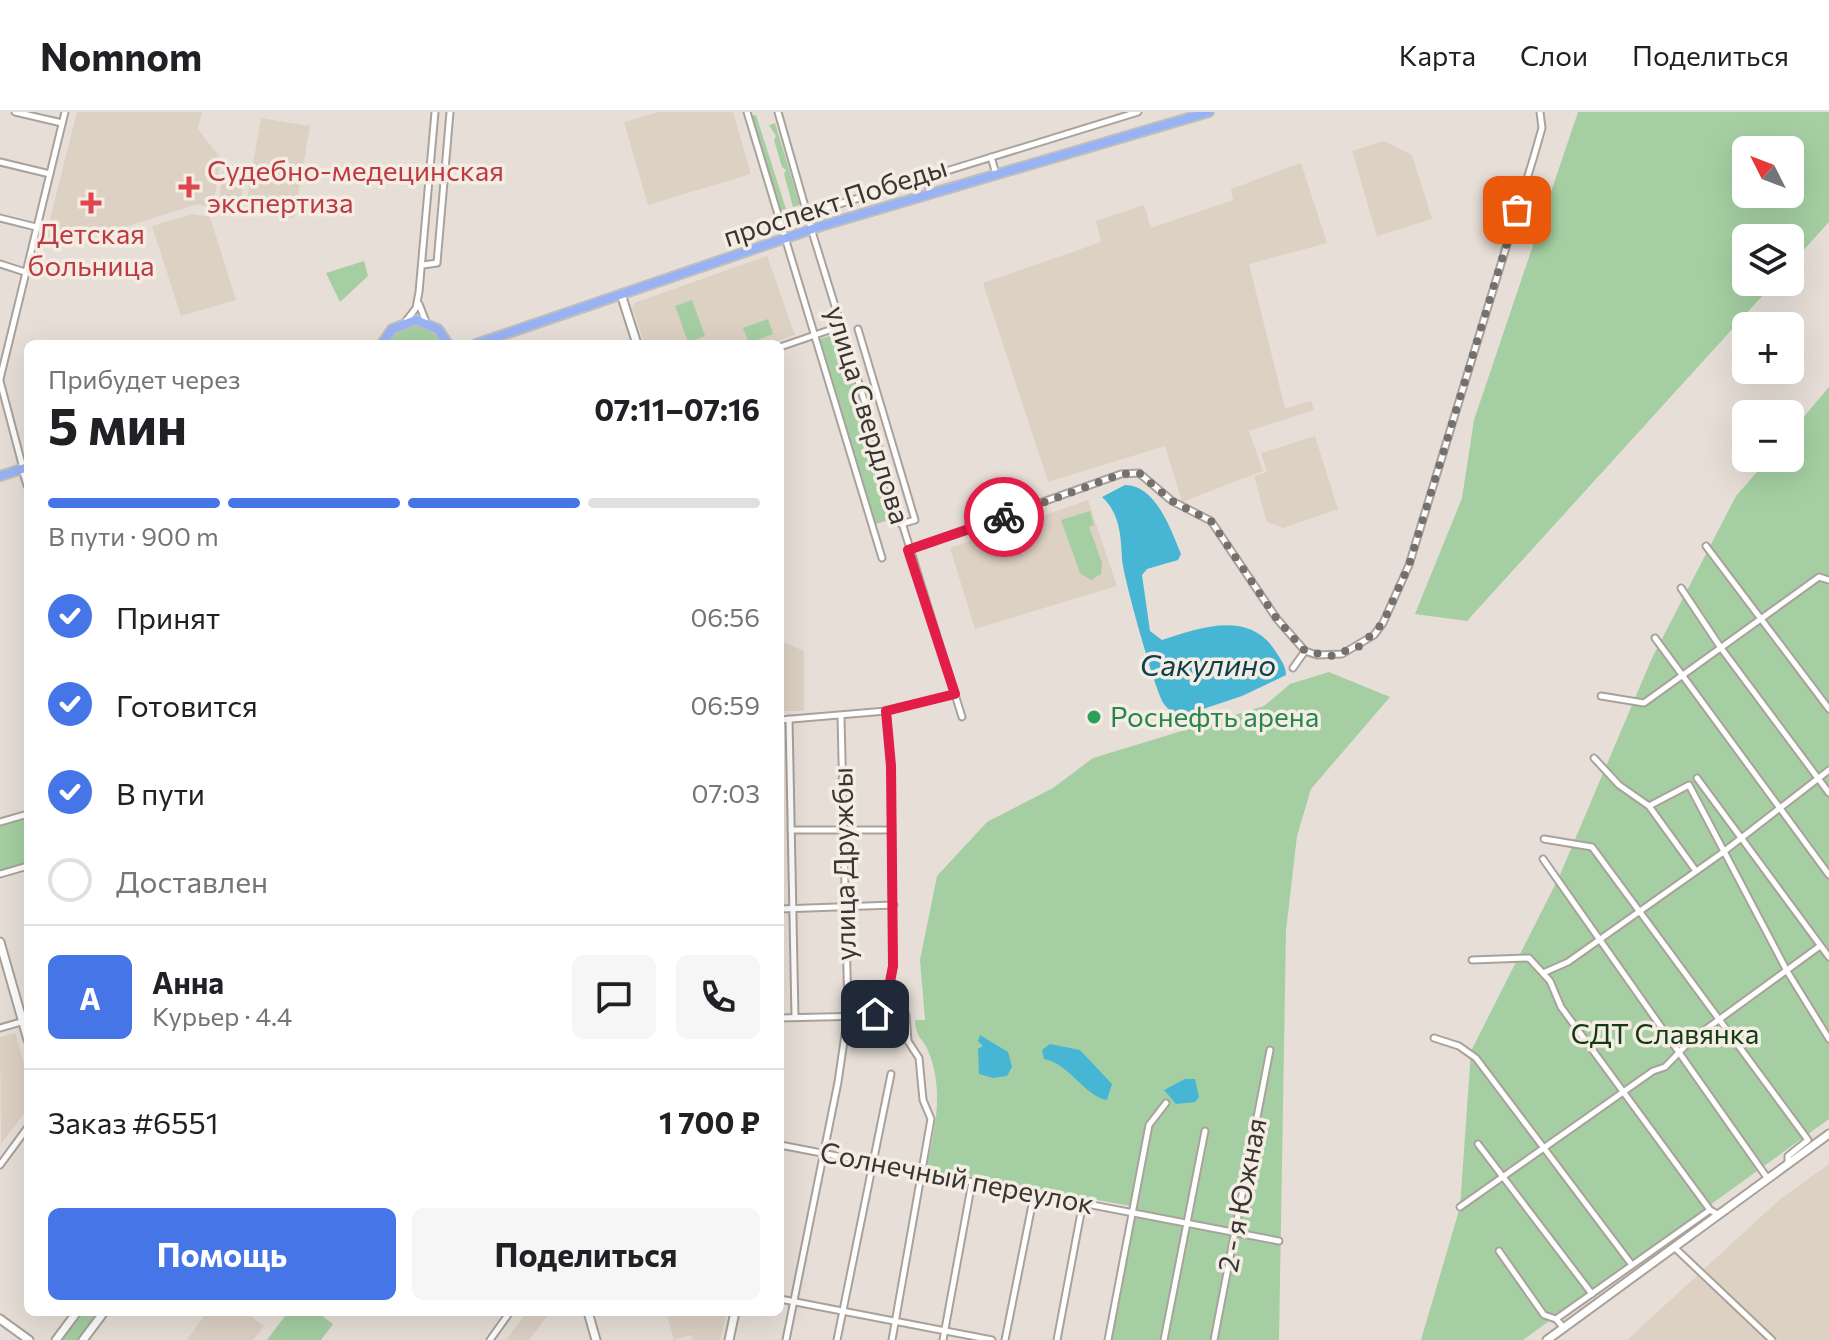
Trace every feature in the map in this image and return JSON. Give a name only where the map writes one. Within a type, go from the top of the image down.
[{"type":"main road","name":"проспект Победы","points":[[488,340],[811,230],[1209,112]]},
{"type":"main road","points":[[621,294],[636,340]]},
{"type":"main road","points":[[385,340],[392,329],[406,322],[426,322],[438,329],[445,340]]},
{"type":"main road","points":[[0,476],[24,469]]},
{"type":"main road","points":[[0,942],[24,1018]]},
{"type":"main road","points":[[1547,1340],[1829,1134]]},
{"type":"main road","points":[[56,1340],[74,1316]]},
{"type":"main road","points":[[83,1340],[101,1316]]},
{"type":"main road","points":[[589,1316],[596,1340]]},
{"type":"main road","points":[[729,1340],[734,1316]]},
{"type":"main road","points":[[0,1319],[29,1340]]},
{"type":"street","points":[[15,112],[62,123]]},
{"type":"street","points":[[24,461],[0,380],[65,112]]},
{"type":"street","points":[[406,322],[416,308],[419,295],[435,112]]},
{"type":"street","points":[[423,265],[437,263],[450,112]]},
{"type":"street","name":"улица Свердлова","points":[[747,112],[882,558]]},
{"type":"street","name":"улица Свердлова","points":[[778,112],[908,550],[962,717]]},
{"type":"street","points":[[807,214],[1138,112]]},
{"type":"street","points":[[908,550],[1121,474],[1139,473],[1172,501],[1211,521],[1277,619],[1305,651],[1317,655],[1342,654],[1374,635],[1383,623],[1409,565],[1534,156],[1542,128],[1540,112]]},
{"type":"street","points":[[991,157],[996,174]]},
{"type":"street","points":[[0,162],[50,174]]},
{"type":"street","points":[[926,178],[930,193]]},
{"type":"street","points":[[0,218],[36,227]]},
{"type":"street","points":[[0,264],[25,272]]},
{"type":"street","points":[[419,295],[426,322]]},
{"type":"street","points":[[784,346],[841,326]]},
{"type":"street","points":[[858,329],[915,520],[901,524]]},
{"type":"street","points":[[1706,546],[1829,709]]},
{"type":"street","points":[[1601,696],[1644,703],[1819,577],[1829,580]]},
{"type":"street","points":[[1681,588],[1721,648],[1829,793]]},
{"type":"street","points":[[1655,638],[1829,875]]},
{"type":"street","points":[[1293,668],[1305,651]]},
{"type":"street","points":[[784,720],[886,711],[955,694]]},
{"type":"street","points":[[875,1014],[887,998],[893,966],[894,905],[886,711]]},
{"type":"street","name":"улица Дружбы","points":[[786,1340],[838,1082],[848,1014],[843,907],[841,717]]},
{"type":"street","points":[[789,719],[795,1017]]},
{"type":"street","points":[[1594,758],[1619,785],[1649,806],[1696,871]]},
{"type":"street","points":[[1543,973],[1568,962],[1722,853],[1829,770]]},
{"type":"street","points":[[1697,778],[1829,957]]},
{"type":"street","points":[[1649,806],[1689,785],[1722,853],[1751,897],[1787,971],[1829,1039]]},
{"type":"street","points":[[0,822],[24,815]]},
{"type":"street","points":[[791,830],[891,830]]},
{"type":"street","points":[[1544,839],[1592,847],[1808,1140],[1788,1156],[1788,1164]]},
{"type":"street","points":[[1543,859],[1768,1179]]},
{"type":"street","points":[[0,874],[24,867]]},
{"type":"street","points":[[784,909],[894,905]]},
{"type":"street","points":[[1460,1207],[1504,1179],[1653,1071],[1665,1067],[1720,1019],[1820,946]]},
{"type":"street","points":[[1472,960],[1529,958],[1543,973],[1561,1007],[1710,1210],[1719,1215]]},
{"type":"street","points":[[784,1018],[906,1015],[908,1041],[919,1058],[923,1100],[931,1119],[892,1340]]},
{"type":"street","points":[[0,1028],[24,1021]]},
{"type":"street","points":[[1434,1038],[1459,1046],[1476,1058],[1632,1265]]},
{"type":"street","name":"2 - я Южная","points":[[1214,1340],[1270,1050]]},
{"type":"street","points":[[837,1340],[891,1074]]},
{"type":"street","points":[[1108,1340],[1135,1212],[1149,1125],[1166,1103]]},
{"type":"street","points":[[1164,1340],[1205,1131]]},
{"type":"street","points":[[0,1165],[24,1132]]},
{"type":"street","points":[[1478,1144],[1592,1294]]},
{"type":"street","name":"Солнечный переулок","points":[[784,1146],[1279,1241]]},
{"type":"street","points":[[943,1340],[972,1182]]},
{"type":"street","points":[[1005,1340],[1034,1195]]},
{"type":"street","points":[[1057,1340],[1083,1202]]},
{"type":"street","points":[[1556,1319],[1710,1210]]},
{"type":"street","points":[[1674,1247],[1772,1340]]},
{"type":"street","points":[[1499,1251],[1544,1315],[1556,1319],[1564,1328]]},
{"type":"street","points":[[784,1300],[992,1340]]},
{"type":"street","points":[[490,1340],[507,1316]]},
{"type":"shaded area","points":[[77,112],[202,112],[198,129],[221,159],[213,206],[195,205],[64,246],[44,243]]},
{"type":"shaded area","points":[[659,112],[733,112],[751,174],[648,205],[624,122]]},
{"type":"shaded area","points":[[261,118],[310,126],[294,218],[245,210]]},
{"type":"shaded area","points":[[1384,141],[1412,155],[1432,219],[1377,236],[1352,151]]},
{"type":"shaded area","points":[[1301,163],[1327,243],[1249,264],[1285,408],[1280,410],[1311,401],[1314,410],[1249,431],[1263,471],[1182,502],[1165,446],[1048,482],[983,283],[1101,242],[1096,221],[1144,205],[1151,228],[1233,200],[1231,189]]},
{"type":"shaded area","points":[[223,171],[245,174],[240,209],[218,206]]},
{"type":"shaded area","points":[[192,214],[210,217],[236,300],[181,316],[152,226]]},
{"type":"shaded area","points":[[767,256],[795,335],[781,340],[644,340],[632,308],[634,303]]},
{"type":"shaded area","points":[[1315,436],[1338,509],[1283,528],[1267,522],[1254,476],[1267,472],[1261,453]]},
{"type":"shaded area","points":[[1088,500],[1117,586],[975,629],[950,548]]},
{"type":"shaded area","points":[[784,643],[804,651],[804,711],[784,711]]},
{"type":"shaded area","points":[[15,1033],[24,1063],[24,1113],[1,1144],[0,1037]]},
{"type":"shaded area","points":[[1829,1164],[1829,1340],[1627,1340],[1779,1200]]},
{"type":"shaded area","points":[[204,1316],[250,1316],[264,1326],[253,1340],[187,1340]]},
{"type":"shaded area","points":[[524,1316],[547,1316],[529,1340],[506,1340]]},
{"type":"shaded area","points":[[667,1316],[726,1316],[720,1340],[693,1340],[691,1335],[674,1340]]},
{"type":"green space","points":[[1578,112],[1829,112],[1829,222],[1804,250],[1804,224],[1732,224],[1732,296],[1762,296],[1748,312],[1732,312],[1732,329],[1467,621],[1415,614],[1462,498],[1474,420]]},
{"type":"green space","points":[[756,115],[786,209],[778,211],[751,116]]},
{"type":"green space","points":[[775,123],[800,205],[793,207],[784,174],[786,170],[782,167],[774,140],[776,136],[769,125]]},
{"type":"green space","points":[[364,261],[368,276],[340,302],[326,273]]},
{"type":"green space","points":[[692,300],[705,336],[687,340],[675,306]]},
{"type":"green space","points":[[768,319],[773,334],[748,340],[743,328]]},
{"type":"green space","points":[[409,325],[428,327],[439,340],[390,340]]},
{"type":"green space","points":[[839,333],[895,518],[876,524],[820,339]]},
{"type":"green space","name":"СДТ Славянка","points":[[1829,387],[1829,1119],[1523,1340],[1421,1340],[1460,1207],[1471,1051],[1559,877],[1652,658],[1736,496],[1757,472],[1804,472],[1804,416]]},
{"type":"green space","points":[[1090,511],[1094,525],[1089,527],[1102,563],[1101,574],[1091,580],[1080,573],[1061,520]]},
{"type":"green space","points":[[1329,672],[1390,697],[1311,789],[1297,836],[1286,931],[1279,1340],[1108,1340],[1136,1207],[926,1169],[935,1126],[936,1082],[934,1067],[915,1020],[925,1020],[920,960],[937,876],[987,822],[1053,788],[1093,758],[1264,706],[1290,684]]},
{"type":"green space","points":[[24,818],[24,863],[0,870],[0,825]]},
{"type":"green space","points":[[79,1316],[96,1316],[79,1340],[61,1340]]},
{"type":"green space","points":[[285,1316],[322,1316],[333,1324],[321,1340],[267,1340]]},
{"type":"water","name":"Сакулино","points":[[1125,485],[1136,487],[1154,501],[1181,554],[1178,560],[1147,569],[1142,575],[1150,631],[1162,640],[1223,625],[1252,630],[1276,652],[1286,675],[1242,696],[1185,715],[1170,711],[1160,695],[1133,609],[1116,518],[1102,497]]},
{"type":"water","points":[[980,1035],[1008,1052],[1012,1067],[1007,1076],[993,1078],[979,1074],[978,1049],[983,1046],[978,1041]]},
{"type":"water","points":[[1050,1044],[1080,1050],[1112,1084],[1107,1100],[1091,1093],[1062,1067],[1044,1059],[1042,1050]]},
{"type":"water","points":[[1185,1079],[1195,1079],[1199,1097],[1195,1102],[1176,1104],[1164,1090]]},
{"type":"way so far","points":[[1004,517],[1121,474],[1139,473],[1147,476],[1182,508],[1211,521],[1277,619],[1305,651],[1331,656],[1360,646],[1383,623],[1409,565],[1517,210]]},
{"type":"place","name":"Судебно-медецинская экспертиза","points":[[189,187]]},
{"type":"place","name":"Детская больница","points":[[91,203]]},
{"type":"place","name":"Роснефть арена","points":[[1094,717]]},
{"type":"route","points":[[875,1014],[887,998],[893,966],[891,766],[886,711],[955,694],[908,550],[1004,517]]}]
